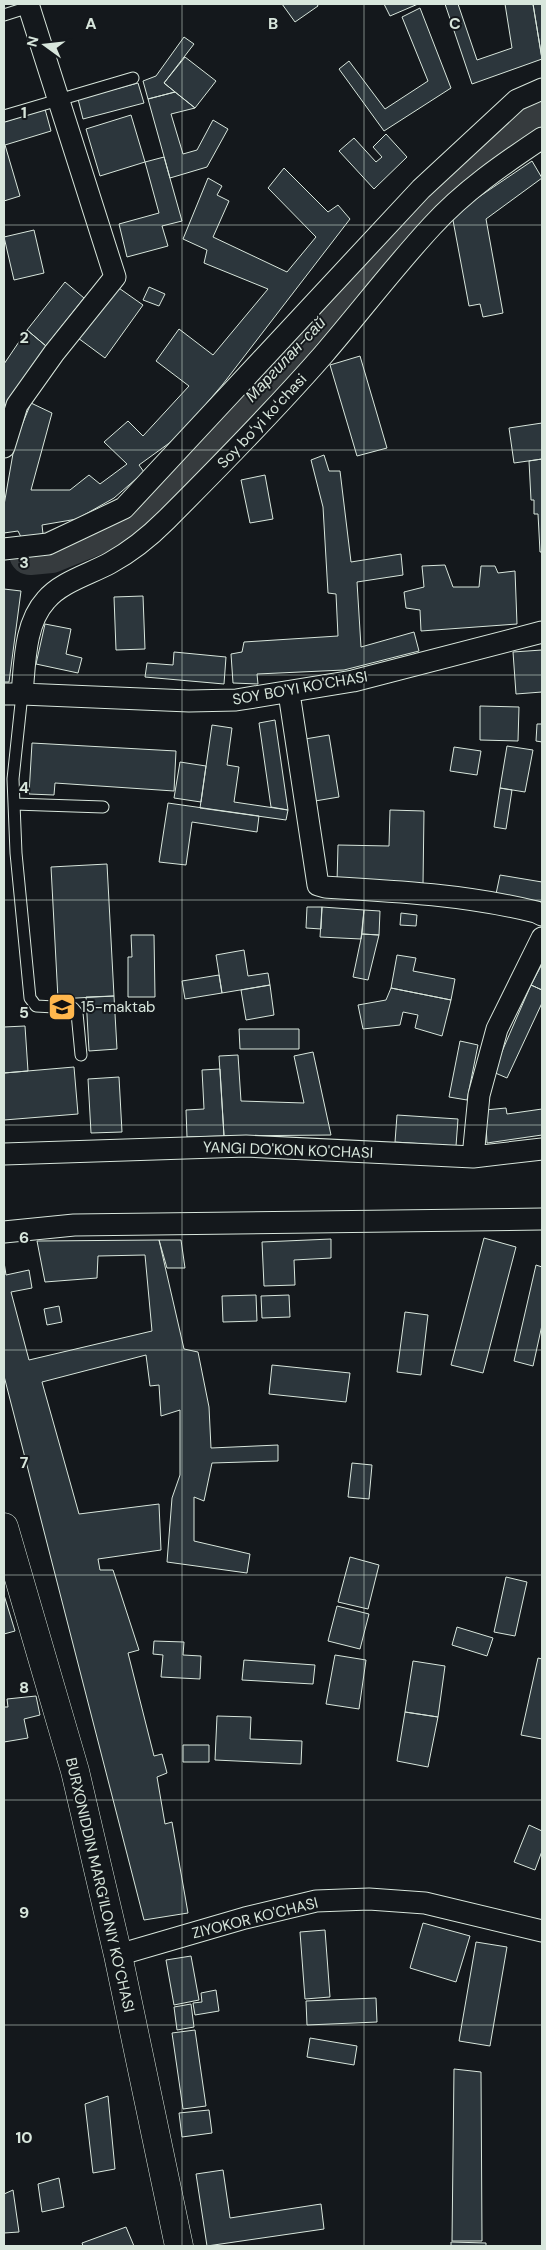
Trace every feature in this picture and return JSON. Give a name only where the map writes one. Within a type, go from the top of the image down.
[{"type":"main road","name":"BURXONIDDIN MARG’ILONIY KO’CHASI","points":[[4,1527],[75,1772],[118,1955],[179,2246]]},
{"type":"street","points":[[4,447],[17,405],[54,353],[115,277],[29,8]]},
{"type":"street","points":[[4,549],[48,544],[124,508],[421,189],[517,100],[542,89]]},
{"type":"street","name":"Soy boʻyi koʻchasi","points":[[13,694],[35,618],[45,600],[58,590],[112,562],[152,533],[215,471],[293,389],[433,226],[463,196],[504,163],[542,138]]},
{"type":"street","name":"SOY BO'YI KO'CHASI","points":[[13,694],[236,700],[289,693],[354,681],[542,632]]},
{"type":"street","points":[[289,693],[318,885],[491,902],[542,915]]},
{"type":"street","points":[[472,1157],[479,1095],[497,1029],[542,938]]},
{"type":"street","name":"YANGI DO'KON KO'CHASI","points":[[4,1154],[246,1146],[472,1157],[542,1150]]},
{"type":"street","points":[[4,1232],[74,1225],[542,1219]]},
{"type":"street","name":"ZIYOKOR KO'CHASI","points":[[118,1955],[245,1918],[316,1901],[368,1899],[425,1904],[542,1931]]},
{"type":"lane","points":[[4,15],[29,8]]},
{"type":"lane","points":[[4,116],[133,78]]},
{"type":"lane","points":[[13,694],[14,804],[10,823],[30,998],[36,1006],[72,1008],[77,1013],[81,1055]]},
{"type":"lane","points":[[14,804],[103,808]]},
{"type":"building","points":[[282,4],[317,4],[318,6],[295,22]]},
{"type":"building","points":[[384,4],[418,4],[390,16]]},
{"type":"building","points":[[445,4],[458,4],[477,60],[512,48],[505,4],[533,4],[542,59],[472,84]]},
{"type":"building","points":[[533,4],[542,4],[542,59]]},
{"type":"building","points":[[420,8],[451,88],[384,131],[339,69],[349,61],[385,109],[428,81],[402,17]]},
{"type":"building","points":[[184,37],[194,44],[164,83],[175,92],[148,99],[143,81],[156,76]]},
{"type":"building","points":[[185,57],[216,81],[195,108],[164,83]]},
{"type":"building","points":[[138,83],[144,103],[83,119],[78,99]]},
{"type":"building","points":[[175,92],[195,108],[171,114],[183,154],[197,150],[213,120],[228,129],[207,167],[170,178],[148,99]]},
{"type":"building","points":[[45,109],[51,131],[5,145],[20,196],[4,201],[4,122]]},
{"type":"building","points":[[131,115],[145,162],[100,176],[86,129]]},
{"type":"building","points":[[386,134],[407,157],[374,189],[339,151],[354,138],[376,162],[382,157],[373,147]]},
{"type":"building","points":[[164,157],[182,221],[162,226],[168,246],[127,257],[119,224],[159,213],[145,162]]},
{"type":"building","points":[[532,161],[542,178],[486,219],[503,313],[483,317],[480,304],[469,306],[452,215]]},
{"type":"building","points":[[284,168],[328,212],[338,205],[350,219],[223,384],[179,436],[139,465],[144,472],[114,498],[77,519],[42,525],[43,534],[21,537],[18,531],[4,533],[4,505],[15,442],[31,403],[52,413],[31,490],[70,490],[89,475],[100,484],[127,464],[104,442],[128,421],[143,436],[189,386],[156,361],[179,329],[213,355],[268,289],[204,263],[207,250],[183,239],[208,178],[222,186],[217,195],[229,201],[213,237],[287,272],[316,237],[268,188]]},
{"type":"building","points":[[34,230],[44,273],[14,280],[4,237]]},
{"type":"building","points":[[65,282],[84,298],[46,346],[27,330]]},
{"type":"building","points":[[116,286],[143,305],[105,358],[78,338]]},
{"type":"building","points":[[149,287],[165,294],[159,306],[143,300]]},
{"type":"building","points":[[27,330],[46,346],[4,408],[4,364]]},
{"type":"building","points":[[360,356],[387,448],[357,456],[330,365]]},
{"type":"building","points":[[542,423],[542,459],[514,463],[509,428]]},
{"type":"building","points":[[324,455],[329,471],[340,471],[351,562],[401,554],[403,575],[357,582],[361,647],[414,632],[419,651],[344,670],[257,674],[258,684],[233,683],[231,654],[242,652],[244,642],[338,636],[336,594],[328,593],[323,507],[311,460]]},
{"type":"building","points":[[542,459],[542,552],[540,552],[538,514],[534,514],[534,500],[531,500],[529,461]]},
{"type":"building","points":[[265,475],[273,519],[250,523],[241,480]]},
{"type":"building","points":[[445,565],[453,587],[479,587],[481,566],[495,566],[498,573],[515,571],[517,624],[421,631],[420,610],[406,608],[404,592],[424,587],[422,566]]},
{"type":"building","points":[[4,589],[21,591],[9,682],[4,682]]},
{"type":"building","points":[[143,596],[145,649],[116,650],[114,597]]},
{"type":"building","points":[[45,624],[71,629],[66,654],[82,658],[78,673],[36,664]]},
{"type":"building","points":[[542,650],[542,692],[516,694],[513,652]]},
{"type":"building","points":[[174,652],[226,657],[224,684],[145,677],[147,663],[173,665]]},
{"type":"building","points":[[480,706],[519,707],[518,741],[480,740]]},
{"type":"building","points":[[275,720],[288,810],[271,807],[259,723]]},
{"type":"building","points":[[537,724],[542,724],[542,742],[536,741]]},
{"type":"building","points":[[212,725],[232,728],[227,765],[239,767],[234,802],[288,810],[286,820],[200,808]]},
{"type":"building","points":[[329,735],[339,797],[315,801],[305,739]]},
{"type":"building","points":[[32,743],[176,751],[174,791],[55,783],[54,795],[29,794]]},
{"type":"building","points":[[507,746],[533,750],[525,792],[500,788]]},
{"type":"building","points":[[454,747],[481,751],[477,775],[450,771]]},
{"type":"building","points":[[180,762],[206,766],[201,802],[174,798]]},
{"type":"building","points":[[500,788],[512,790],[506,829],[494,827]]},
{"type":"building","points":[[168,803],[259,816],[257,832],[192,822],[186,865],[159,862]]},
{"type":"building","points":[[390,810],[424,811],[423,884],[337,882],[338,845],[389,846]]},
{"type":"building","points":[[107,864],[114,996],[58,999],[51,867]]},
{"type":"building","points":[[500,875],[542,882],[542,902],[496,894]]},
{"type":"building","points":[[307,907],[322,907],[321,929],[306,928]]},
{"type":"building","points":[[322,907],[364,910],[361,939],[320,937]]},
{"type":"building","points":[[364,910],[380,911],[379,935],[362,934]]},
{"type":"building","points":[[401,913],[417,915],[416,926],[400,925]]},
{"type":"building","points":[[362,934],[379,935],[368,980],[353,977]]},
{"type":"building","points":[[131,935],[154,935],[155,997],[128,997],[128,957],[132,957]]},
{"type":"building","points":[[244,950],[248,976],[268,973],[270,985],[222,993],[216,955]]},
{"type":"building","points":[[397,955],[416,958],[413,971],[455,979],[451,1000],[391,988]]},
{"type":"building","points":[[542,964],[542,990],[531,985]]},
{"type":"building","points":[[219,975],[222,993],[185,999],[182,981]]},
{"type":"building","points":[[270,985],[274,1015],[246,1020],[241,990]]},
{"type":"building","points":[[531,985],[542,990],[542,1003],[507,1078],[493,1072]]},
{"type":"building","points":[[391,988],[451,1000],[442,1036],[415,1028],[418,1015],[403,1012],[400,1025],[363,1029],[358,1005],[386,1000]]},
{"type":"building","points":[[114,996],[117,1049],[89,1051],[86,997]]},
{"type":"building","points":[[25,1026],[28,1071],[4,1073],[4,1027]]},
{"type":"building","points":[[239,1029],[299,1029],[299,1049],[240,1049]]},
{"type":"building","points":[[460,1041],[478,1045],[467,1100],[449,1097]]},
{"type":"building","points":[[313,1052],[331,1135],[224,1136],[219,1056],[238,1055],[241,1101],[304,1103],[294,1056]]},
{"type":"building","points":[[74,1067],[78,1114],[4,1120],[4,1073]]},
{"type":"building","points":[[220,1069],[224,1136],[187,1137],[186,1110],[204,1109],[202,1070]]},
{"type":"building","points":[[119,1077],[122,1132],[91,1133],[88,1079]]},
{"type":"building","points":[[506,1108],[507,1114],[542,1109],[542,1135],[487,1143],[485,1110]]},
{"type":"building","points":[[397,1115],[458,1119],[456,1146],[395,1142]]},
{"type":"building","points":[[484,1238],[516,1247],[483,1373],[451,1365]]},
{"type":"building","points":[[331,1239],[331,1258],[294,1260],[295,1285],[264,1286],[262,1242]]},
{"type":"building","points":[[159,1240],[184,1349],[198,1352],[209,1407],[211,1448],[278,1445],[278,1461],[212,1463],[204,1501],[194,1497],[194,1541],[250,1554],[247,1573],[167,1562],[172,1498],[180,1475],[180,1410],[161,1416],[159,1385],[150,1386],[146,1355],[42,1382],[79,1514],[159,1504],[161,1550],[98,1559],[100,1570],[113,1570],[139,1650],[128,1653],[154,1756],[162,1754],[167,1773],[157,1777],[165,1824],[172,1822],[188,1913],[144,1920],[4,1376],[4,1262],[6,1275],[29,1270],[32,1288],[11,1292],[29,1360],[152,1331],[145,1255],[98,1256],[97,1278],[45,1282],[37,1241]]},
{"type":"building","points":[[159,1240],[181,1240],[185,1268],[167,1268]]},
{"type":"building","points":[[536,1265],[542,1267],[542,1325],[533,1366],[514,1361]]},
{"type":"building","points":[[256,1295],[257,1321],[223,1322],[222,1296]]},
{"type":"building","points":[[289,1295],[290,1317],[262,1318],[261,1296]]},
{"type":"building","points":[[59,1306],[62,1322],[47,1325],[44,1309]]},
{"type":"building","points":[[405,1312],[428,1315],[421,1375],[397,1372]]},
{"type":"building","points":[[272,1365],[350,1373],[346,1402],[269,1394]]},
{"type":"building","points":[[352,1463],[372,1465],[369,1499],[348,1497]]},
{"type":"building","points":[[350,1557],[379,1565],[368,1609],[338,1602]]},
{"type":"building","points":[[506,1577],[527,1582],[515,1636],[494,1632]]},
{"type":"building","points":[[4,1595],[15,1631],[4,1634]]},
{"type":"building","points":[[337,1606],[369,1614],[360,1649],[328,1641]]},
{"type":"building","points":[[457,1627],[493,1638],[487,1656],[452,1645]]},
{"type":"building","points":[[154,1641],[184,1642],[183,1655],[201,1656],[200,1679],[161,1677],[163,1655],[153,1654]]},
{"type":"building","points":[[335,1655],[366,1660],[359,1709],[326,1704]]},
{"type":"building","points":[[538,1658],[542,1659],[542,1739],[521,1735]]},
{"type":"building","points":[[244,1660],[315,1665],[313,1684],[242,1680]]},
{"type":"building","points":[[413,1661],[445,1666],[438,1717],[405,1712]]},
{"type":"building","points":[[36,1696],[40,1715],[24,1719],[28,1738],[4,1742],[4,1707],[8,1707],[7,1699]]},
{"type":"building","points":[[405,1712],[438,1717],[428,1767],[397,1761]]},
{"type":"building","points":[[217,1716],[251,1717],[250,1739],[302,1741],[301,1764],[215,1760]]},
{"type":"building","points":[[183,1745],[209,1745],[209,1762],[183,1762]]},
{"type":"building","points":[[529,1825],[542,1831],[542,1851],[535,1870],[514,1862]]},
{"type":"building","points":[[423,1923],[470,1936],[456,1982],[410,1968]]},
{"type":"building","points":[[325,1930],[330,1997],[305,1999],[300,1932]]},
{"type":"building","points":[[476,1942],[507,1947],[490,2046],[459,2041]]},
{"type":"building","points":[[191,1956],[199,2000],[174,2005],[166,1960]]},
{"type":"building","points":[[216,1990],[219,2011],[195,2015],[193,2003],[202,2002],[201,1993]]},
{"type":"building","points":[[376,1998],[377,2022],[307,2025],[306,2001]]},
{"type":"building","points":[[191,2004],[194,2027],[177,2030],[174,2007]]},
{"type":"building","points":[[195,2030],[206,2106],[183,2109],[172,2033]]},
{"type":"building","points":[[310,2038],[357,2046],[354,2065],[307,2057]]},
{"type":"building","points":[[454,2069],[481,2072],[482,2241],[452,2241]]},
{"type":"building","points":[[108,2096],[115,2169],[93,2173],[85,2104]]},
{"type":"building","points":[[209,2110],[212,2133],[182,2137],[179,2113]]},
{"type":"building","points":[[223,2170],[230,2218],[321,2204],[324,2229],[207,2246],[196,2174]]},
{"type":"building","points":[[59,2178],[64,2207],[42,2212],[38,2184]]},
{"type":"building","points":[[13,2190],[19,2232],[4,2233],[4,2194]]},
{"type":"building","points":[[126,2227],[134,2246],[83,2246],[82,2243]]},
{"type":"building","points":[[451,2242],[486,2243],[486,2246],[451,2246]]},
{"type":"waterway","name":"Маргилан-сай","points":[[30,554],[51,552],[135,518],[494,137],[542,119]]},
{"type":"place","name":"15-maktab","points":[[62,1007]]}]
